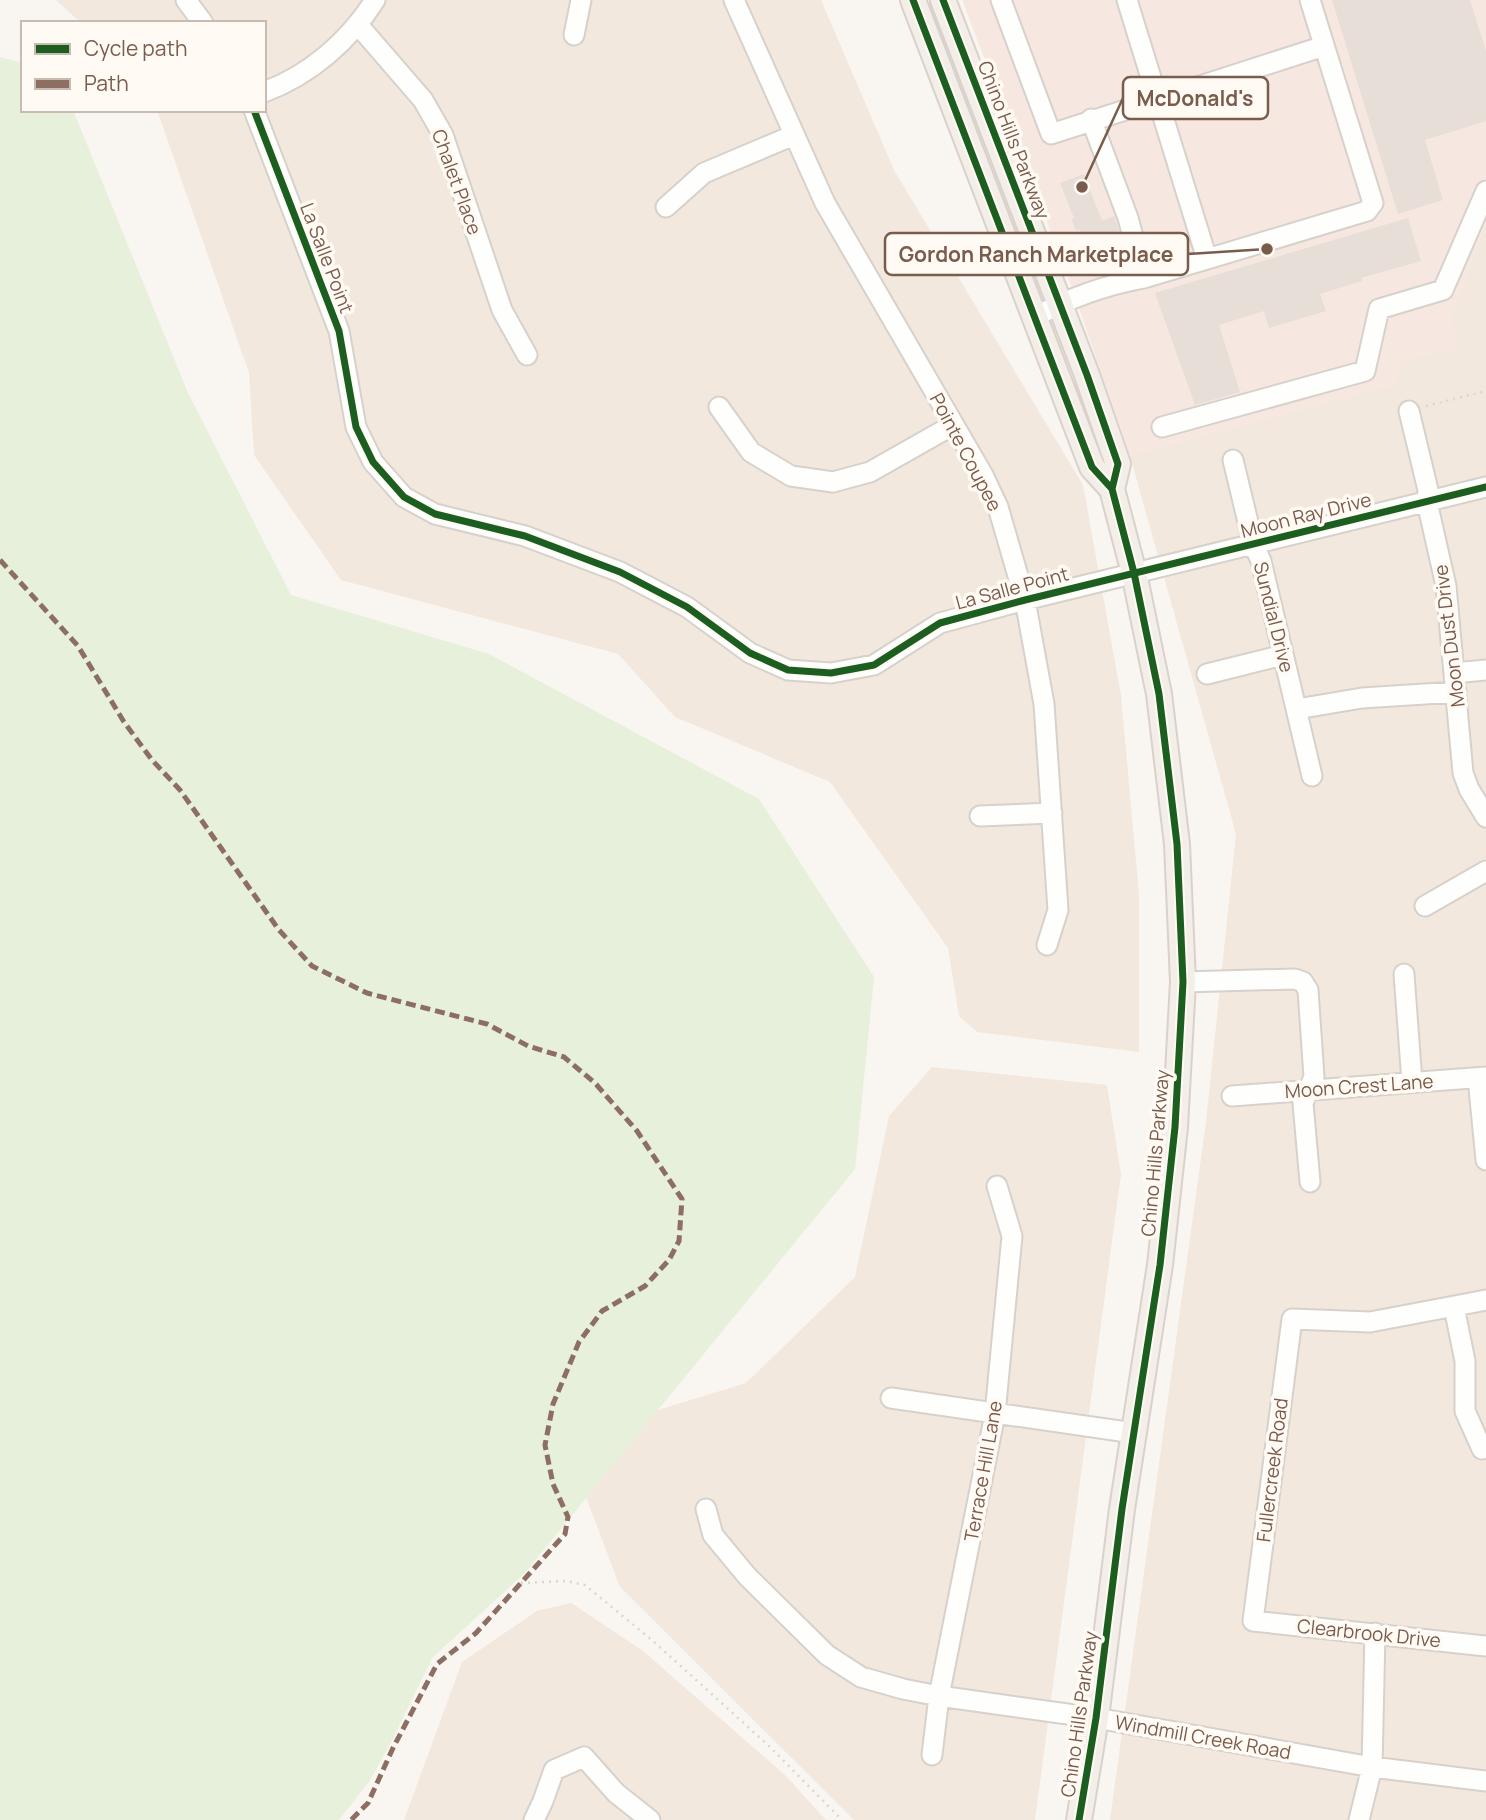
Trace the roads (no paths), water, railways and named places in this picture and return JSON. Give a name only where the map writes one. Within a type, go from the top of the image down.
[{"type":"main road","name":"Chino Hills Parkway","points":[[913,0],[1092,467],[1112,489],[1134,573],[1158,694],[1177,844],[1183,982],[1168,1196],[1122,1509],[1097,1718],[1079,1820]]},
{"type":"main road","name":"Chino Hills Parkway","points":[[943,0],[1060,303],[1118,464],[1112,489]]},
{"type":"street","points":[[186,0],[202,21]]},
{"type":"street","points":[[266,91],[285,84],[325,57],[359,26],[375,0]]},
{"type":"street","points":[[574,35],[580,0]]},
{"type":"street","name":"Pointe Coupee","points":[[734,0],[825,202],[983,475],[998,507],[1025,600],[1044,704],[1058,909],[1047,945]]},
{"type":"street","points":[[1002,0],[1051,134],[1324,46]]},
{"type":"street","points":[[1127,0],[1207,259]]},
{"type":"street","points":[[1035,317],[1060,303],[1119,282],[1144,278],[1367,211],[1373,203],[1310,0]]},
{"type":"street","name":"Chalet Place","points":[[359,26],[423,100],[443,135],[502,310],[527,355]]},
{"type":"street","name":"La Salle Point","points":[[255,112],[339,331],[356,427],[373,462],[404,498],[435,514],[524,536],[620,572],[687,607],[750,653],[788,670],[831,673],[874,665],[940,623],[1134,573]]},
{"type":"street","points":[[1091,119],[1128,218],[1144,278]]},
{"type":"street","points":[[666,207],[704,173],[794,135]]},
{"type":"street","points":[[1162,426],[1365,371],[1379,309],[1443,290],[1486,191]]},
{"type":"street","points":[[719,407],[751,452],[791,476],[833,482],[870,472],[953,425]]},
{"type":"street","name":"Moon Dust Drive","points":[[1409,411],[1428,490],[1427,502],[1446,586],[1463,773],[1486,817]]},
{"type":"street","name":"Sundial Drive","points":[[1233,460],[1253,543],[1261,561],[1312,776]]},
{"type":"street","name":"Moon Ray Drive","points":[[1134,573],[1486,487]]},
{"type":"street","points":[[1207,674],[1283,655]]},
{"type":"street","points":[[1297,709],[1455,682],[1486,670]]},
{"type":"street","points":[[980,816],[1052,813]]},
{"type":"street","points":[[1425,906],[1486,871]]},
{"type":"street","points":[[1404,974],[1412,1082]]},
{"type":"street","points":[[1183,982],[1295,979],[1303,982],[1308,990],[1314,1077],[1303,1103],[1310,1182]]},
{"type":"street","points":[[1482,1077],[1486,1160]]},
{"type":"street","name":"Moon Crest Lane","points":[[1232,1096],[1482,1077]]},
{"type":"street","name":"Terrace Hill Lane","points":[[932,1755],[939,1696],[995,1414],[1012,1236],[998,1186]]},
{"type":"street","points":[[1482,1449],[1465,1411],[1465,1362],[1454,1307],[1486,1300]]},
{"type":"street","name":"Fullercreek Road","points":[[1253,1621],[1292,1319],[1370,1322],[1454,1307]]},
{"type":"street","points":[[891,1398],[1134,1433]]},
{"type":"street","name":"Windmill Creek Road","points":[[706,1509],[713,1535],[747,1576],[827,1655],[861,1677],[939,1696],[1097,1718],[1372,1767],[1486,1782]]},
{"type":"street","name":"Clearbrook Drive","points":[[1253,1621],[1486,1646]]},
{"type":"street","points":[[1359,1820],[1372,1767],[1376,1633]]},
{"type":"street","points":[[534,1820],[555,1770],[584,1757],[616,1793],[650,1820]]},
{"type":"place","name":"McDonald's","points":[[1082,187]]},
{"type":"place","name":"Gordon Ranch Marketplace","points":[[1267,249]]}]
